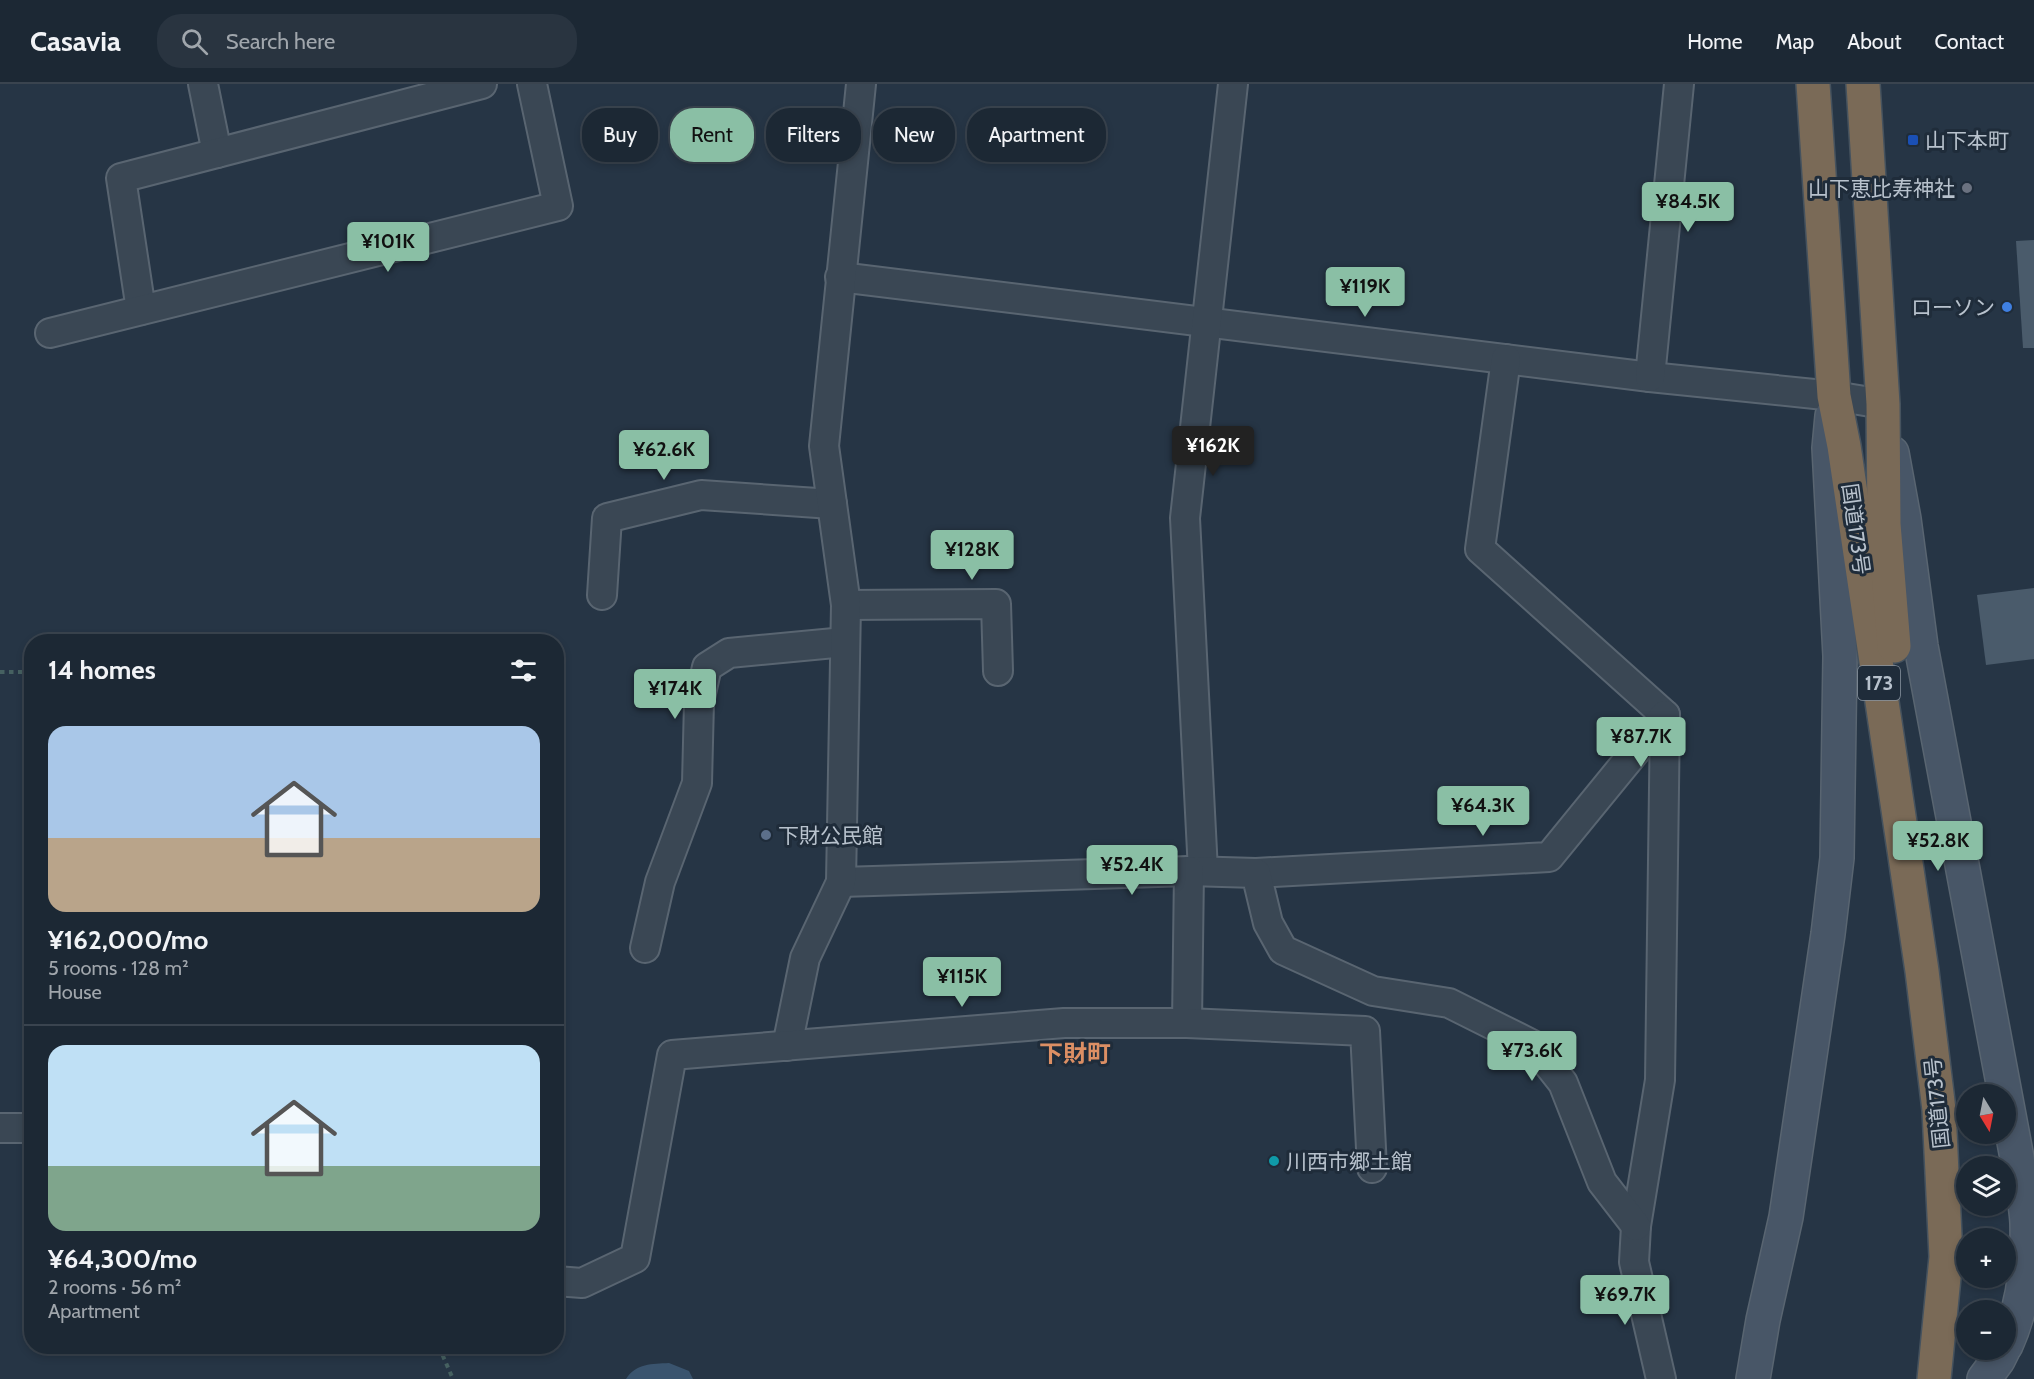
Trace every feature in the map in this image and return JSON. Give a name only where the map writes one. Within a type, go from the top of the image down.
[{"type":"highway","name":"国道173号","points":[[1814,84],[1834,396],[1844,446],[1922,971],[1939,1110],[1946,1257],[1934,1379]]},
{"type":"highway","name":"国道173号","points":[[1863,84],[1883,404],[1884,524],[1922,971]]},
{"type":"street","points":[[203,84],[217,153]]},
{"type":"street","points":[[141,310],[121,178],[482,84]]},
{"type":"street","points":[[50,333],[558,206],[532,84]]},
{"type":"street","points":[[787,1046],[806,958],[841,882],[846,605],[824,446],[861,84]]},
{"type":"street","points":[[1187,1023],[1196,871],[1185,518],[1233,84]]},
{"type":"street","points":[[1650,377],[1679,84]]},
{"type":"street","points":[[840,277],[1650,377],[1834,396],[1883,404],[1904,519],[1921,646],[2011,1123],[2027,1221],[2024,1288],[2016,1316]]},
{"type":"street","points":[[1506,359],[1480,549],[1665,715],[1660,1080],[1636,1226],[1634,1262],[1661,1379]]},
{"type":"street","points":[[1753,1379],[1763,1320],[1786,1217],[1837,858],[1840,656],[1829,448],[1834,396]]},
{"type":"street","points":[[602,596],[606,518],[701,495],[832,504]]},
{"type":"street","points":[[846,605],[996,604],[998,671]]},
{"type":"street","points":[[645,948],[660,882],[697,783],[699,702],[707,667],[729,653],[845,642]]},
{"type":"street","points":[[841,882],[1196,871],[1256,873],[1549,857],[1665,715]]},
{"type":"street","points":[[1256,873],[1268,923],[1283,950],[1373,991],[1449,1003],[1533,1045],[1563,1083],[1602,1182],[1636,1226]]},
{"type":"street","points":[[564,1282],[582,1283],[635,1258],[672,1055],[1064,1023],[1187,1023],[1365,1031],[1371,1168]]},
{"type":"street","points":[[0,1128],[24,1128]]},
{"type":"street","points":[[1984,1379],[1998,1360]]},
{"type":"path","points":[[0,672],[24,672]]},
{"type":"path","points":[[442,1354],[453,1379]]},
{"type":"water","points":[[669,1363],[689,1371],[693,1379],[626,1379],[640,1367]]},
{"type":"building","points":[[2034,240],[2034,348],[2023,348],[2016,241]]},
{"type":"building","points":[[2034,588],[2034,659],[1986,665],[1977,595]]},
{"type":"place","name":"山下本町","points":[[1913,140]]},
{"type":"place","name":"山下恵比寿神社","points":[[1967,188]]},
{"type":"place","name":"ローソン","points":[[2007,307]]},
{"type":"place","name":"下財公民館","points":[[766,835]]},
{"type":"place","name":"川西市郷土館","points":[[1274,1161]]},
{"type":"district","name":"下財町","points":[[1075,1053]]}]
